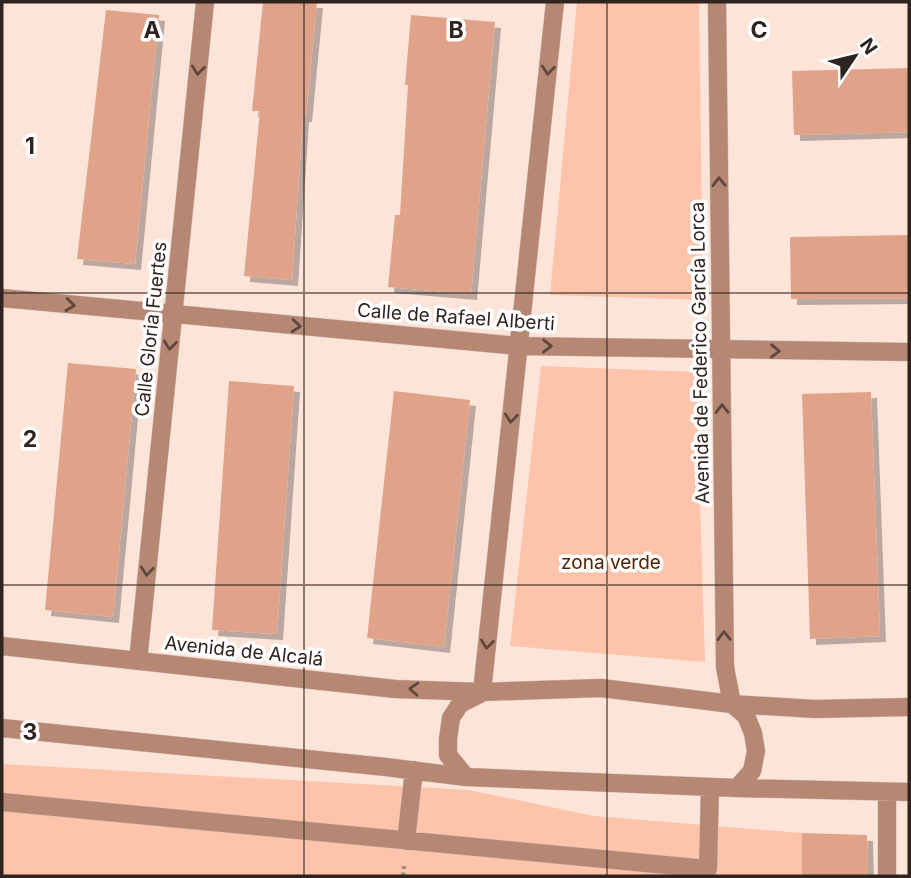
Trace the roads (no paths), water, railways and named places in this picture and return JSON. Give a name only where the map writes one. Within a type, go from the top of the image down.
[{"type":"street","name":"Calle Gloria Fuertes","points":[[138,661],[205,2]]},
{"type":"street","points":[[466,777],[448,755],[448,739],[451,718],[460,704],[482,692],[555,2]]},
{"type":"street","name":"Avenida de Federico García Lorca","points":[[717,2],[725,667],[732,704]]},
{"type":"street","name":"Calle de Rafael Alberti","points":[[2,298],[519,346],[909,352]]},
{"type":"street","name":"Avenida de Alcalá","points":[[2,646],[395,689],[482,692],[601,688],[732,704],[815,709],[909,707]]},
{"type":"street","points":[[732,704],[746,716],[756,751],[752,771],[737,788]]},
{"type":"street","points":[[2,728],[466,777],[909,792]]},
{"type":"street","points":[[406,841],[414,770]]},
{"type":"street","points":[[2,802],[708,869],[710,787]]},
{"type":"street","points":[[887,792],[887,876]]},
{"type":"park label","name":"zona verde","points":[[611,562]]}]
